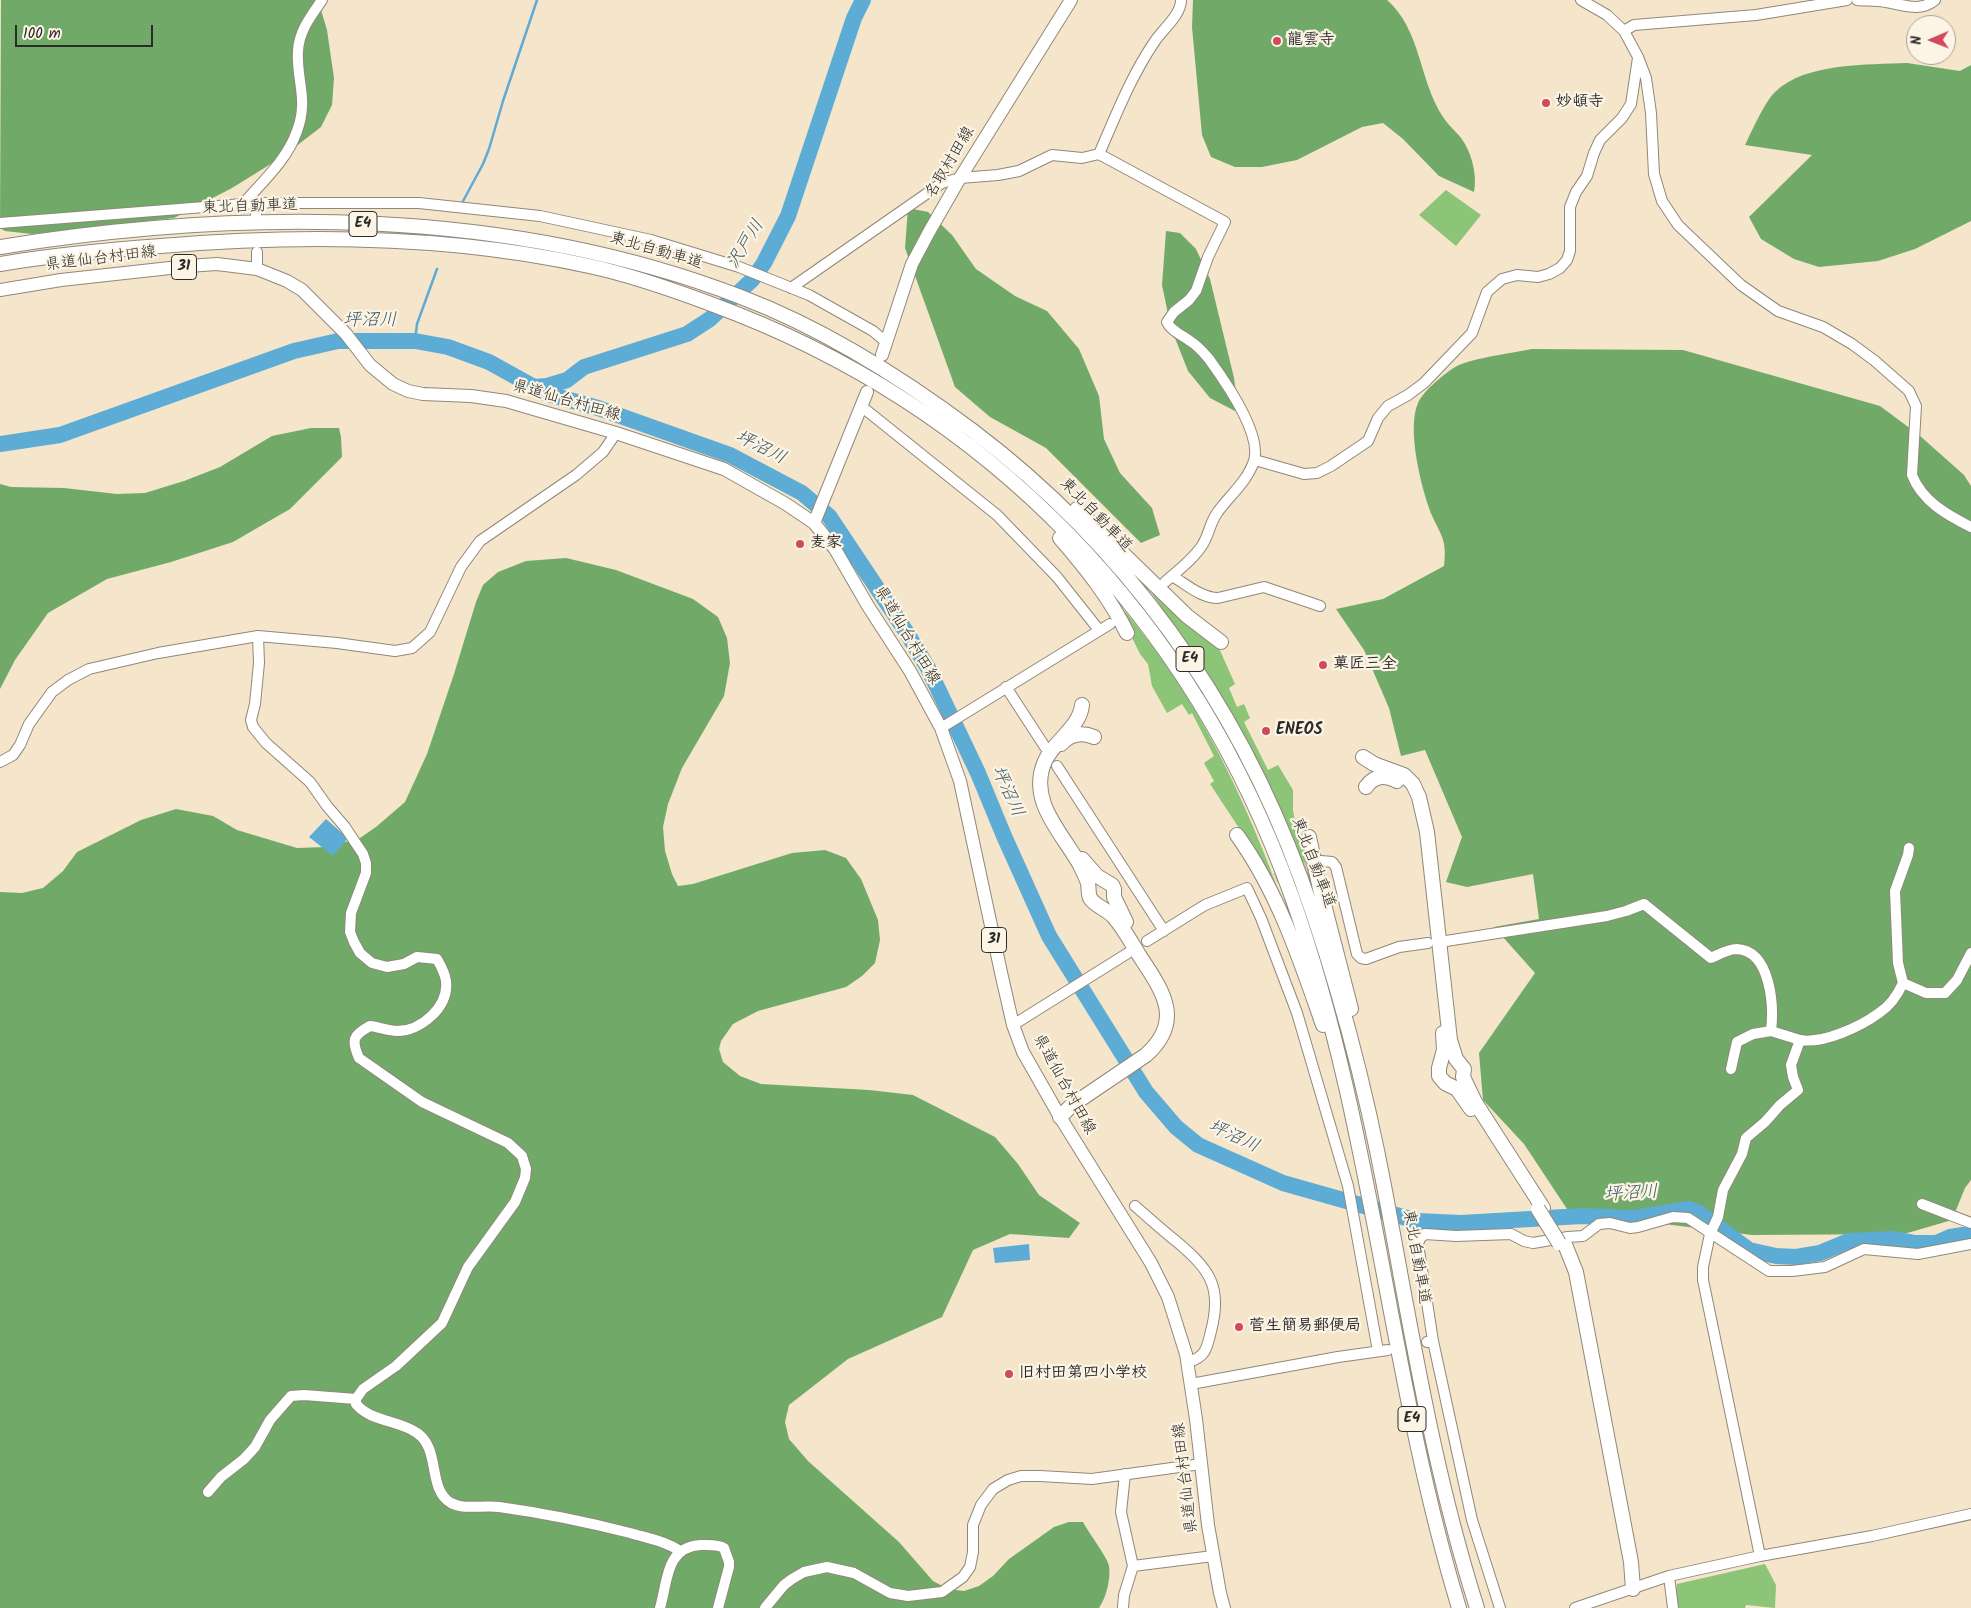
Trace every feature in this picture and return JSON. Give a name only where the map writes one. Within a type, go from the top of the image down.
[{"type":"highway","name":"東北自動車道","points":[[0,247],[90,235],[222,225],[363,224],[417,226],[485,234],[581,249],[670,273],[720,289],[750,300],[813,329],[856,351],[905,382],[955,426],[1085,551],[1117,586],[1177,667],[1229,753],[1269,840],[1290,893],[1332,1026],[1354,1120],[1432,1512],[1460,1608]]},
{"type":"highway","name":"東北自動車道","points":[[0,264],[78,253],[209,242],[318,239],[411,242],[524,254],[591,266],[680,292],[804,342],[955,426],[1030,476],[1128,576],[1188,656],[1216,699],[1265,791],[1300,876],[1326,951],[1349,1035],[1382,1176],[1431,1435],[1446,1504],[1476,1608]]},
{"type":"highway","points":[[955,426],[973,458],[1014,492],[1060,538],[1087,570],[1106,596],[1127,634]]},
{"type":"highway","points":[[955,426],[996,440],[1041,477],[1119,548],[1187,616],[1221,642]]},
{"type":"highway","points":[[1082,705],[1082,712],[1074,725],[1055,744],[1045,760],[1040,772],[1039,785],[1048,816],[1080,865],[1088,882],[1090,898],[1116,919],[1159,985],[1167,1005],[1167,1023],[1162,1036],[1148,1058]]},
{"type":"highway","points":[[1060,1117],[1072,1105],[1121,1078],[1162,1046],[1172,1029],[1174,1016],[1172,1001],[1164,982],[1118,907],[1112,885],[1092,871],[1058,822],[1051,808],[1045,785],[1048,766],[1058,748],[1066,739],[1086,733],[1094,737]]},
{"type":"highway","points":[[1363,757],[1374,764],[1404,776],[1412,784],[1419,797],[1427,832],[1450,1040],[1456,1059],[1464,1068],[1463,1077],[1475,1102],[1561,1243],[1572,1275],[1622,1557],[1632,1589]]},
{"type":"highway","points":[[1366,787],[1371,780],[1386,776],[1401,782],[1410,793],[1420,818],[1444,1050],[1438,1068],[1439,1076],[1445,1083],[1457,1089],[1541,1209]]},
{"type":"highway","points":[[1237,835],[1263,874],[1303,968],[1325,1033],[1365,1178]]},
{"type":"highway","points":[[1309,838],[1312,859],[1346,984],[1380,1130],[1382,1176]]},
{"type":"main road","name":"名取村田線","points":[[882,355],[912,264],[960,178],[1071,0]]},
{"type":"main road","name":"県道仙台村田線","points":[[0,290],[61,280],[188,266],[217,264],[256,269],[287,281],[302,290],[346,334],[370,365],[393,384],[408,391],[423,394],[481,396],[506,401],[616,433],[724,469],[815,521],[835,548],[868,606],[944,726],[960,781],[1013,1025],[1023,1052],[1060,1117],[1151,1263],[1168,1297],[1179,1326],[1188,1362],[1213,1556],[1224,1608]]},
{"type":"main road","points":[[815,521],[867,392]]},
{"type":"street","points":[[242,204],[286,155],[298,130],[304,102],[297,52],[307,21],[322,0]]},
{"type":"street","points":[[1099,154],[1133,77],[1157,39],[1181,7],[1181,0]]},
{"type":"street","points":[[1581,0],[1607,15],[1624,31],[1638,57],[1646,78],[1651,113],[1654,174],[1662,201],[1678,225],[1741,285],[1766,303],[1790,316],[1823,327],[1852,344],[1875,361],[1909,391],[1916,406],[1912,475],[1916,486],[1931,503],[1951,517],[1971,527]]},
{"type":"street","points":[[1624,31],[1634,25],[1756,16],[1847,0]]},
{"type":"street","points":[[1857,0],[1884,2],[1914,8],[1929,5],[1934,0]]},
{"type":"street","points":[[1254,460],[1304,474],[1317,474],[1331,466],[1368,441],[1378,418],[1388,406],[1424,383],[1472,333],[1487,292],[1502,279],[1517,275],[1538,276],[1549,274],[1560,268],[1567,260],[1570,250],[1570,207],[1576,192],[1587,176],[1600,140],[1622,118],[1631,104],[1638,57]]},
{"type":"street","points":[[791,288],[942,183],[960,178],[998,175],[1018,170],[1052,155],[1082,158],[1099,154],[1225,222],[1208,257],[1196,291],[1189,300],[1174,312],[1167,322],[1170,328],[1192,342],[1207,357],[1224,381],[1251,428],[1254,437],[1254,460],[1244,482],[1215,516],[1203,544],[1168,579],[1212,598],[1264,587],[1320,606]]},
{"type":"street","points":[[0,224],[256,203],[418,202],[540,216],[651,240],[739,267],[809,295],[873,331],[886,342]]},
{"type":"street","points":[[256,203],[256,215]]},
{"type":"street","points":[[256,269],[257,252]]},
{"type":"street","points":[[861,406],[997,515],[1056,577],[1099,630]]},
{"type":"street","points":[[0,762],[13,755],[29,724],[52,692],[80,672],[158,653],[258,636],[337,643],[395,651],[412,648],[430,632],[461,567],[480,541],[576,475],[603,452],[616,433]]},
{"type":"street","points":[[944,726],[1110,624]]},
{"type":"street","points":[[258,636],[259,663],[255,704],[251,720],[253,727],[266,743],[310,782],[327,806],[346,827],[363,854],[366,863],[366,873],[354,904],[350,922],[350,932],[360,953],[372,962],[387,967],[404,964],[417,956],[437,959],[443,970],[446,982],[445,996],[440,1006],[425,1022],[413,1028],[396,1031],[370,1026],[360,1031],[355,1037],[354,1046],[359,1058],[422,1102],[508,1143],[522,1156],[526,1169],[525,1178],[515,1202],[468,1267],[442,1323],[396,1366],[363,1389],[356,1399],[356,1404],[362,1410],[413,1430],[423,1438],[432,1455],[439,1490],[448,1502],[457,1506],[496,1507],[524,1511],[597,1525],[656,1540],[680,1551]]},
{"type":"street","points":[[1006,687],[1045,747]]},
{"type":"street","points":[[1057,766],[1164,931]]},
{"type":"street","points":[[1731,1069],[1737,1042],[1752,1034],[1772,1031],[1808,1042],[1824,1039],[1867,1021],[1880,1013],[1890,1003],[1903,983],[1898,963],[1895,891],[1909,848]]},
{"type":"street","points":[[1321,861],[1332,862],[1336,867],[1357,954],[1361,958],[1366,959],[1399,947],[1428,943]]},
{"type":"street","points":[[1147,941],[1205,905],[1259,884]]},
{"type":"street","points":[[1191,1384],[1383,1351],[1348,1186],[1297,1012],[1262,918],[1247,888]]},
{"type":"street","points":[[1446,941],[1607,916],[1644,904],[1712,958],[1726,951],[1736,949],[1749,951],[1759,960],[1765,970],[1772,1008],[1772,1031]]},
{"type":"street","points":[[1013,1025],[1082,980],[1128,953]]},
{"type":"street","points":[[1903,983],[1926,993],[1945,993],[1957,980],[1971,953]]},
{"type":"street","points":[[1760,1556],[1702,1280],[1703,1267],[1723,1190],[1740,1159],[1746,1138],[1798,1090],[1793,1077],[1792,1065],[1800,1040]]},
{"type":"street","points":[[1922,1204],[1971,1223]]},
{"type":"street","points":[[1135,1206],[1196,1258],[1207,1272],[1214,1288],[1216,1314],[1204,1354],[1188,1362]]},
{"type":"street","points":[[1500,1608],[1472,1520],[1430,1341],[1418,1244],[1420,1238],[1425,1234],[1456,1236],[1511,1234],[1524,1241],[1533,1243],[1583,1236],[1598,1224],[1610,1223],[1630,1228],[1673,1217],[1688,1218],[1713,1228],[1769,1270],[1777,1271],[1825,1267],[1864,1249],[1918,1254],[1971,1244]]},
{"type":"street","points":[[208,1492],[221,1477],[255,1447],[270,1420],[292,1396],[304,1395],[356,1399]]},
{"type":"street","points":[[765,1608],[784,1585],[792,1579],[804,1572],[827,1567],[854,1572],[890,1593],[908,1596],[942,1592],[963,1577],[970,1568],[973,1552],[973,1525],[981,1505],[993,1489],[1008,1480],[1021,1476],[1092,1478],[1201,1464]]},
{"type":"street","points":[[1123,1608],[1124,1596],[1133,1566],[1121,1512],[1125,1474]]},
{"type":"street","points":[[1575,1608],[1670,1576],[1760,1556],[1872,1536],[1971,1514]]},
{"type":"street","points":[[660,1608],[672,1562],[680,1551],[690,1546],[700,1545],[715,1545],[724,1548],[729,1562],[718,1608]]},
{"type":"street","points":[[1133,1566],[1213,1556]]},
{"type":"street","points":[[1670,1576],[1672,1608]]},
{"type":"green space","points":[[1,0],[318,0],[327,30],[334,78],[332,105],[321,127],[282,157],[232,188],[174,218],[32,234],[5,231],[0,228]]},
{"type":"green space","points":[[1193,0],[1387,0],[1407,25],[1435,103],[1445,121],[1463,140],[1468,149],[1475,174],[1474,192],[1439,176],[1403,139],[1383,123],[1362,127],[1297,160],[1262,167],[1235,167],[1211,157],[1202,135],[1192,27]]},
{"type":"green space","points":[[1906,63],[1906,65],[1920,65],[1960,71],[1971,65],[1971,221],[1915,249],[1878,261],[1819,267],[1794,259],[1761,239],[1749,217],[1812,155],[1745,145],[1758,117],[1771,97],[1788,82],[1820,70],[1856,65]]},
{"type":"green space","points":[[1446,190],[1481,215],[1456,246],[1419,215]]},
{"type":"green space","points":[[908,208],[928,212],[952,235],[976,269],[1015,296],[1047,311],[1079,349],[1099,396],[1104,439],[1120,473],[1152,508],[1160,535],[1141,543],[1046,448],[990,417],[955,387],[905,248]]},
{"type":"green space","points":[[1166,231],[1180,233],[1196,249],[1210,279],[1234,378],[1237,400],[1235,411],[1210,398],[1188,371],[1171,328],[1162,285]]},
{"type":"green space","points":[[1532,349],[1683,350],[1880,406],[1919,435],[1964,475],[1971,486],[1971,1180],[1965,1188],[1952,1220],[1904,1234],[1752,1235],[1569,1212],[1524,1144],[1483,1100],[1479,1053],[1535,973],[1494,927],[1539,919],[1533,874],[1467,887],[1446,882],[1462,837],[1425,750],[1401,756],[1389,708],[1364,650],[1336,609],[1383,599],[1444,566],[1445,548],[1425,497],[1416,455],[1414,426],[1418,403],[1435,382],[1457,366],[1483,358]]},
{"type":"green space","points":[[311,428],[339,428],[342,457],[290,509],[233,542],[171,562],[107,579],[48,613],[15,660],[0,689],[0,484],[11,487],[64,488],[117,494],[145,493],[220,467],[272,436]]},
{"type":"green space","points":[[566,558],[616,570],[693,599],[718,617],[727,638],[730,663],[724,696],[682,768],[668,804],[663,827],[665,851],[678,886],[693,884],[792,853],[825,850],[846,858],[861,879],[878,920],[880,940],[875,963],[862,976],[846,987],[758,1011],[733,1024],[721,1041],[719,1049],[723,1062],[740,1076],[761,1084],[869,1090],[913,1095],[995,1137],[1018,1164],[1039,1195],[1080,1223],[1069,1238],[1010,1234],[973,1250],[942,1317],[848,1359],[789,1405],[785,1422],[789,1439],[808,1461],[899,1542],[933,1581],[948,1589],[964,1591],[979,1586],[993,1576],[1009,1559],[1054,1527],[1069,1522],[1083,1522],[1109,1566],[1109,1582],[1102,1604],[1099,1608],[0,1608],[0,892],[22,893],[43,888],[63,871],[77,852],[141,820],[176,809],[213,816],[237,830],[297,848],[326,847],[360,838],[405,802],[427,754],[483,585],[498,572],[526,561]]},
{"type":"green space","points":[[1147,586],[1218,646],[1235,684],[1229,688],[1237,707],[1244,704],[1250,718],[1244,722],[1268,770],[1278,765],[1293,790],[1293,810],[1297,834],[1304,839],[1314,895],[1276,801],[1216,688]]},
{"type":"green space","points":[[1114,601],[1130,617],[1153,647],[1193,706],[1242,801],[1282,900],[1249,843],[1210,784],[1214,781],[1204,763],[1214,756],[1192,713],[1189,715],[1182,704],[1167,713],[1152,686],[1148,664],[1140,654]]},
{"type":"green space","points":[[1765,1564],[1776,1585],[1775,1608],[1746,1605],[1745,1608],[1678,1608],[1675,1597],[1677,1584]]},
{"type":"water","points":[[326,819],[348,838],[333,856],[309,837]]},
{"type":"water","points":[[1029,1244],[1030,1260],[995,1263],[993,1248]]},
{"type":"waterway","points":[[462,203],[489,149],[537,0]]},
{"type":"waterway","name":"沢戸川","points":[[534,387],[547,386],[567,380],[584,367],[687,334],[710,319],[752,280],[764,263],[788,216],[854,18],[863,0]]},
{"type":"waterway","points":[[415,341],[417,324],[437,269]]},
{"type":"waterway","name":"坪沼川","points":[[0,444],[60,435],[294,351],[338,341],[415,341],[448,347],[489,362],[545,393],[598,408],[730,455],[802,493],[829,516],[928,668],[978,773],[1049,936],[1146,1092],[1176,1127],[1198,1145],[1283,1183],[1417,1221],[1461,1223],[1582,1216],[1634,1218],[1689,1209],[1699,1213],[1749,1250],[1776,1256],[1796,1257],[1820,1253],[1849,1241],[1894,1239],[1915,1243],[1936,1243],[1950,1237],[1971,1236]]},
{"type":"tunnel","points":[[1261,883],[1320,862]]},
{"type":"place","name":"龍雲寺","points":[[1277,41]]},
{"type":"place","name":"妙頓寺","points":[[1546,103]]},
{"type":"place","name":"麦家","points":[[800,544]]},
{"type":"place","name":"菓匠三全","points":[[1323,665]]},
{"type":"place","name":"ENEOS","points":[[1266,731]]},
{"type":"place","name":"菅生簡易郵便局","points":[[1239,1327]]},
{"type":"place","name":"旧村田第四小学校","points":[[1009,1374]]}]
